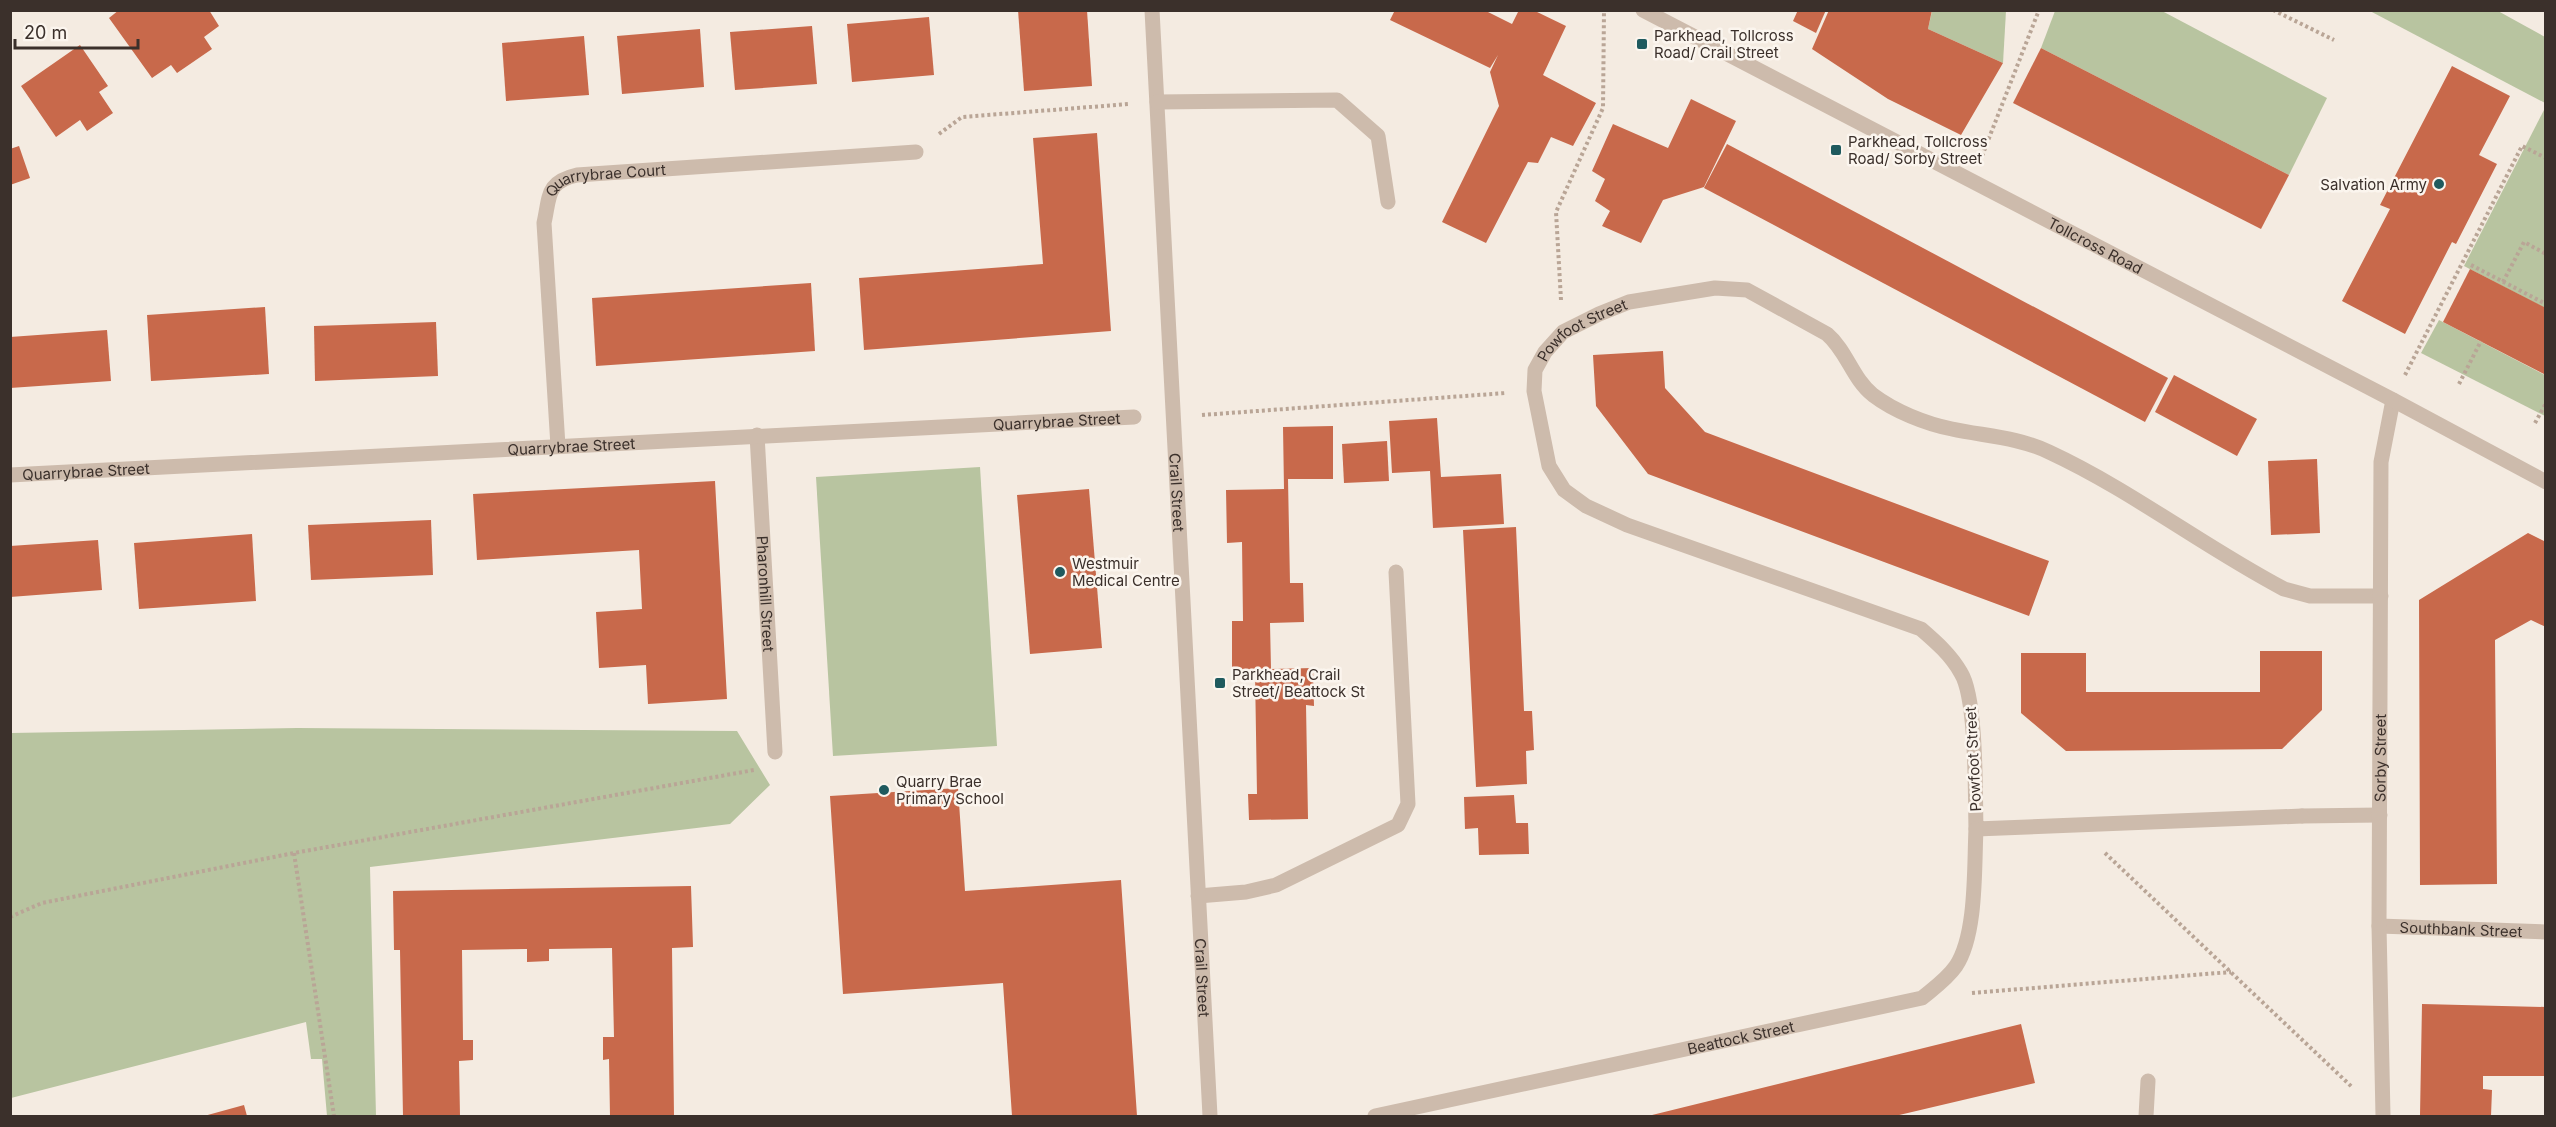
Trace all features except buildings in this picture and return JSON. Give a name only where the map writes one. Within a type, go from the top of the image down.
[{"type":"street","name":"Crail Street","points":[[1152,10],[1210,1116]]},
{"type":"street","name":"Tollcross Road","points":[[1643,10],[2546,482]]},
{"type":"street","points":[[1157,102],[1337,100],[1378,136],[1388,202]]},
{"type":"street","name":"Quarrybrae Court","points":[[558,446],[544,223],[552,189],[560,179],[577,175],[916,152]]},
{"type":"street","name":"Powfoot Street","points":[[2380,815],[1976,829],[1970,701],[1962,674],[1944,650],[1921,629],[1627,525],[1586,506],[1564,490],[1549,466],[1534,391],[1535,370],[1545,352],[1563,332],[1629,302],[1715,288],[1747,290],[1827,334],[1838,344],[1860,382],[1890,405],[1932,424],[2006,438],[2047,451],[2090,473],[2284,589],[2310,596],[2381,596]]},
{"type":"street","name":"Sorby Street","points":[[2384,1116],[2379,926],[2381,462],[2393,400]]},
{"type":"street","name":"Quarrybrae Street","points":[[10,476],[1134,417]]},
{"type":"street","name":"Pharonhill Street","points":[[757,435],[775,752]]},
{"type":"street","points":[[1198,896],[1246,892],[1276,885],[1398,825],[1408,804],[1396,572]]},
{"type":"street","name":"Beattock Street","points":[[1375,1116],[1922,998],[1942,982],[1955,966],[1965,948],[1970,926],[1976,829]]},
{"type":"street","name":"Southbank Street","points":[[2379,926],[2546,933]]},
{"type":"street","points":[[2146,1116],[2148,1081]]},
{"type":"path","points":[[1563,332],[1556,212],[1603,108],[1604,10]]},
{"type":"path","points":[[1971,182],[2039,10]]},
{"type":"path","points":[[2273,10],[2334,40]]},
{"type":"path","points":[[916,152],[962,117],[1157,102]]},
{"type":"path","points":[[2393,400],[2522,146],[2546,158]]},
{"type":"path","points":[[2503,282],[2524,242],[2546,254]]},
{"type":"path","points":[[2471,265],[2545,301]]},
{"type":"path","points":[[2459,384],[2481,341]]},
{"type":"path","points":[[1173,417],[1534,391]]},
{"type":"path","points":[[2535,423],[2546,404]]},
{"type":"path","points":[[10,917],[42,903],[294,853],[777,766],[775,752]]},
{"type":"path","points":[[2077,825],[2358,1092]]},
{"type":"path","points":[[294,853],[334,1116]]},
{"type":"path","points":[[1970,994],[2232,972]]},
{"type":"green space","points":[[1932,11],[2006,11],[2003,63],[1928,29]]},
{"type":"green space","points":[[2055,11],[2162,11],[2327,98],[2289,175],[2041,48]]},
{"type":"green space","points":[[2370,11],[2498,11],[2545,37],[2545,103]]},
{"type":"green space","points":[[2545,108],[2545,308],[2464,266]]},
{"type":"green space","points":[[2439,320],[2545,375],[2545,416],[2421,353]]},
{"type":"green space","points":[[980,467],[997,746],[833,756],[816,477]]},
{"type":"green space","points":[[297,728],[737,731],[770,785],[730,824],[370,867],[376,1116],[327,1116],[322,1059],[311,1059],[306,1022],[11,1098],[11,733]]},
{"type":"place","name":"Parkhead, Tollcross Road/ Crail Street","points":[[1642,44]]},
{"type":"place","name":"Parkhead, Tollcross Road/ Sorby Street","points":[[1836,150]]},
{"type":"place","name":"Salvation Army","points":[[2439,184]]},
{"type":"place","name":"Westmuir Medical Centre","points":[[1060,572]]},
{"type":"place","name":"Parkhead, Crail Street/ Beattock St","points":[[1220,683]]},
{"type":"place","name":"Quarry Brae Primary School","points":[[884,790]]}]
